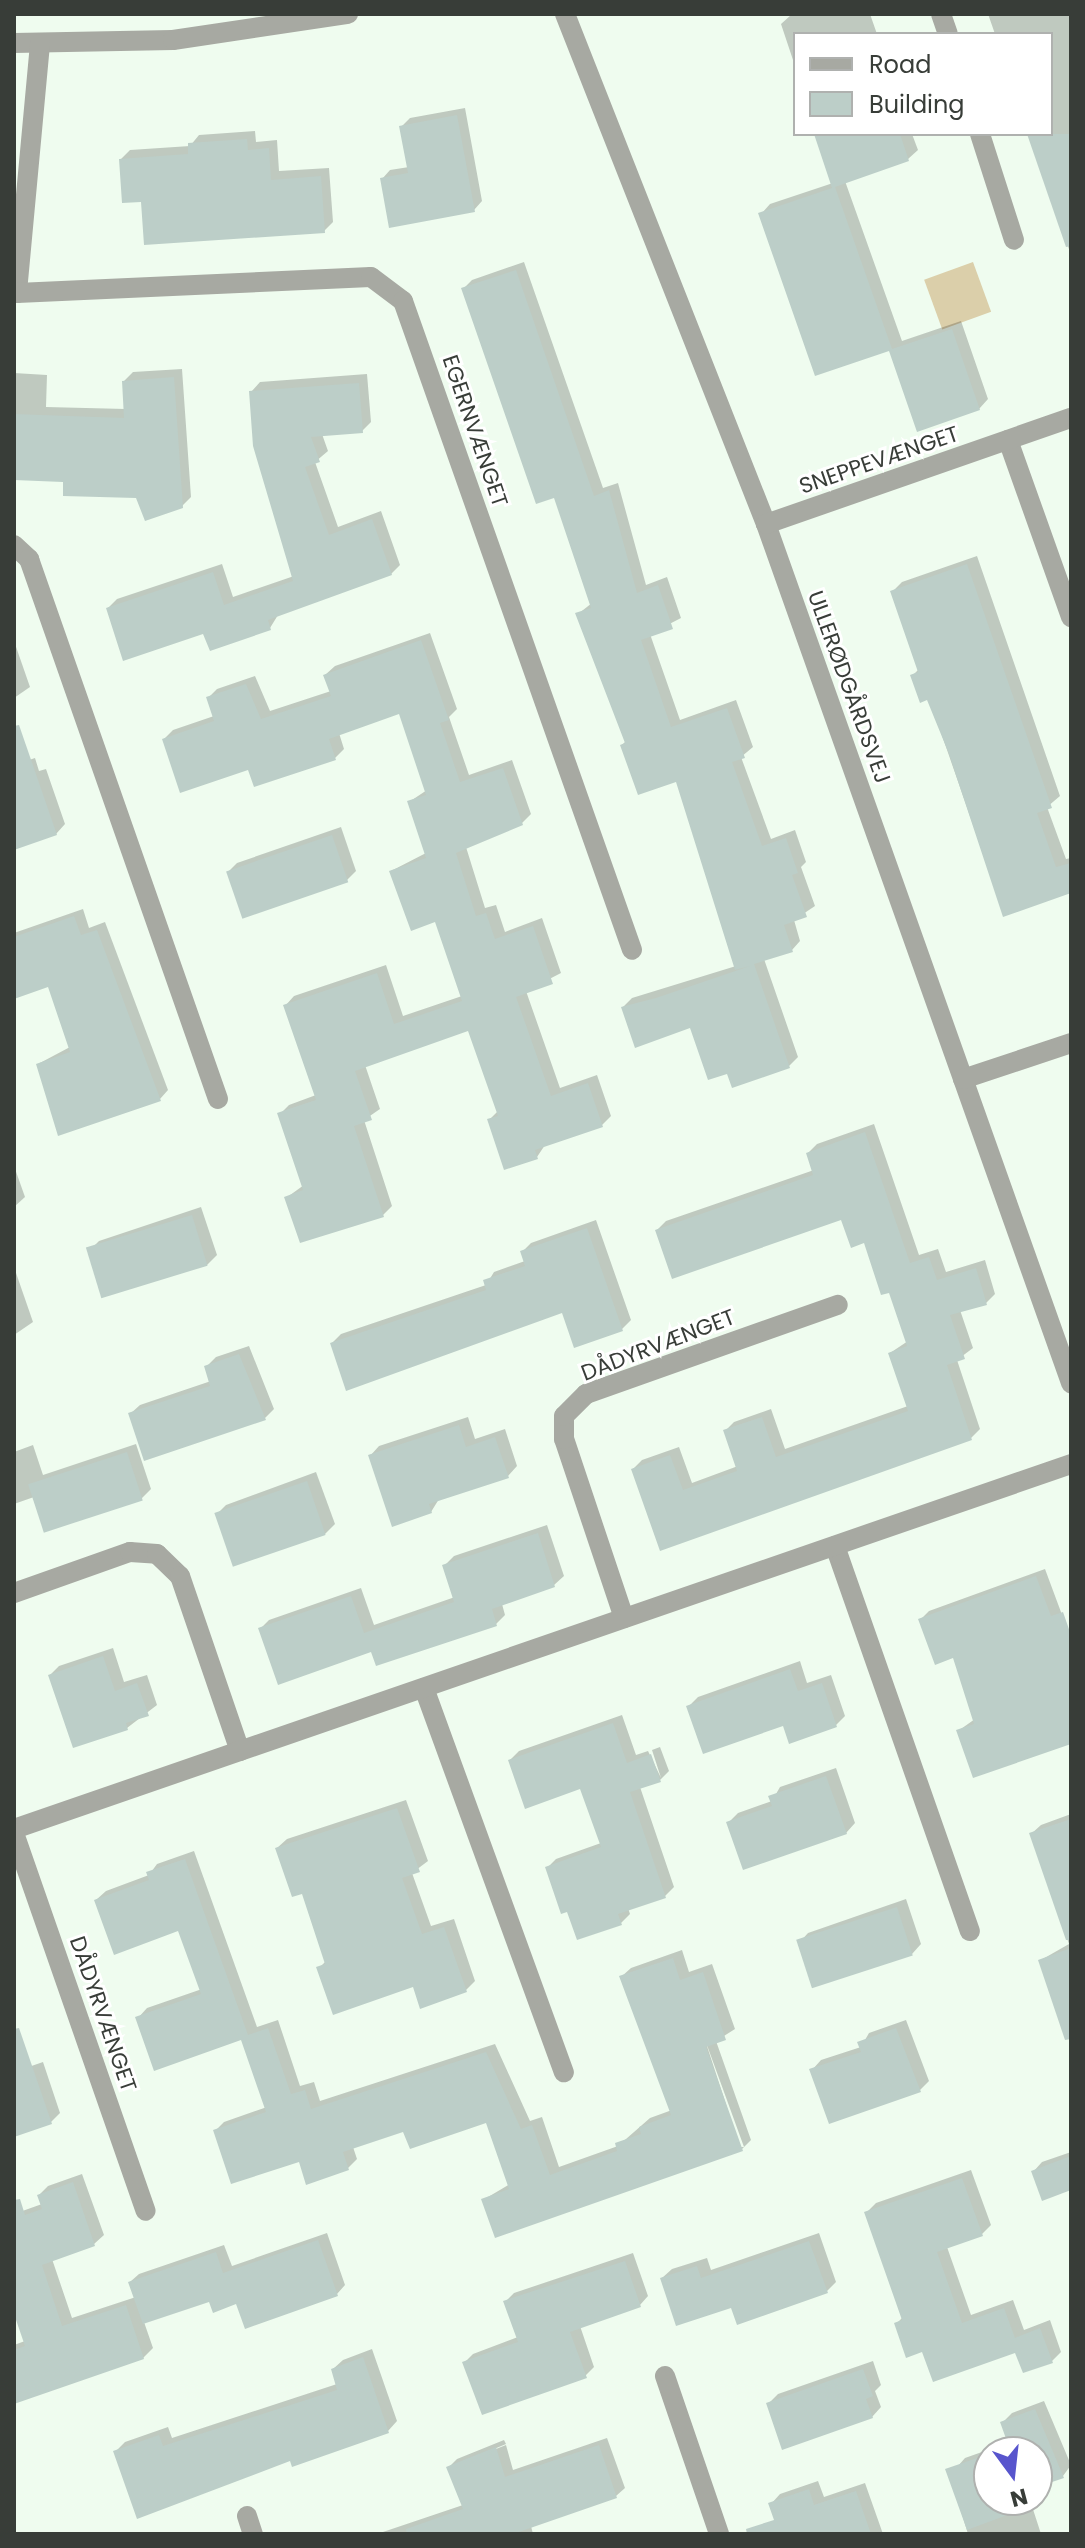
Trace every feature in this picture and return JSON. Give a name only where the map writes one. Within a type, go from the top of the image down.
[{"type":"street","points":[[14,43],[173,40],[348,14]]},
{"type":"street","name":"ULLERØDGÅRDSVEJ","points":[[565,14],[766,524],[1071,1383]]},
{"type":"street","name":"EGERNVÆNGET","points":[[40,44],[16,293],[371,277],[403,301],[632,950]]},
{"type":"street","points":[[981,136],[1014,240]]},
{"type":"street","name":"SNEPPEVÆNGET","points":[[766,524],[1071,418]]},
{"type":"street","points":[[1008,440],[1071,617]]},
{"type":"street","points":[[14,545],[29,559],[218,1099]]},
{"type":"street","points":[[963,1079],[1071,1043]]},
{"type":"street","name":"DÅDYRVÆNGET","points":[[624,1618],[564,1439],[564,1416],[586,1394],[838,1305]]},
{"type":"street","name":"DÅDYRVÆNGET","points":[[146,2211],[14,1831],[1071,1464]]},
{"type":"street","points":[[835,1546],[970,1931]]},
{"type":"street","points":[[14,1593],[130,1552],[157,1554],[180,1576],[240,1751]]},
{"type":"street","points":[[424,1688],[564,2072]]},
{"type":"street","points":[[665,2376],[719,2534]]},
{"type":"shaded area","points":[[973,262],[991,312],[942,330],[924,280]]},
{"type":"building","points":[[457,115],[475,212],[389,228],[380,178],[408,173],[399,126]]},
{"type":"building","points":[[1071,134],[1071,246],[1066,247],[1028,136]]},
{"type":"building","points":[[815,136],[901,136],[909,161],[835,187],[892,349],[952,329],[980,410],[917,432],[889,351],[815,376],[758,213],[832,188]]},
{"type":"building","points":[[247,139],[248,150],[269,148],[271,180],[321,176],[325,233],[144,245],[141,202],[122,203],[119,159],[188,154],[188,143]]},
{"type":"building","points":[[516,270],[594,496],[609,490],[637,593],[658,585],[673,629],[641,640],[671,727],[727,708],[745,758],[732,762],[762,846],[786,838],[798,873],[792,875],[807,917],[784,925],[793,952],[754,964],[790,1068],[732,1088],[727,1074],[708,1080],[690,1028],[635,1048],[621,1007],[750,966],[735,970],[676,782],[638,795],[620,745],[625,743],[575,613],[591,608],[554,498],[536,504],[461,288]]},
{"type":"building","points":[[174,377],[183,508],[145,521],[136,498],[63,496],[63,482],[14,480],[14,414],[124,418],[122,381]]},
{"type":"building","points":[[359,383],[363,433],[311,437],[320,462],[305,467],[329,535],[372,519],[392,575],[268,620],[271,630],[210,651],[203,634],[123,661],[106,608],[213,572],[224,605],[293,581],[253,446],[249,391]]},
{"type":"building","points":[[967,564],[1052,808],[1037,813],[1056,867],[1071,863],[1071,893],[1003,917],[949,754],[927,700],[920,703],[910,675],[918,672],[890,591]]},
{"type":"building","points":[[421,640],[449,720],[440,723],[460,782],[503,768],[523,825],[456,853],[476,916],[486,913],[495,939],[533,926],[553,984],[516,997],[551,1096],[588,1083],[603,1127],[535,1150],[538,1159],[504,1170],[487,1119],[498,1116],[468,1031],[355,1071],[372,1120],[354,1126],[384,1217],[300,1243],[284,1197],[303,1190],[277,1113],[316,1100],[283,1005],[377,973],[394,1024],[462,1001],[435,922],[411,931],[389,871],[426,858],[407,801],[426,795],[399,714],[329,739],[336,760],[254,787],[248,770],[180,793],[162,739],[214,721],[206,697],[246,684],[261,719],[331,696],[323,675]]},
{"type":"building","points":[[19,725],[57,835],[14,850],[14,726]]},
{"type":"building","points":[[332,835],[348,882],[242,919],[226,871]]},
{"type":"building","points":[[74,916],[81,935],[97,930],[161,1101],[58,1136],[36,1064],[70,1052],[48,987],[14,999],[14,937]]},
{"type":"building","points":[[865,1132],[910,1263],[929,1257],[937,1280],[976,1268],[987,1305],[950,1315],[965,1359],[947,1365],[972,1440],[660,1551],[631,1469],[670,1455],[683,1490],[737,1471],[723,1430],[762,1417],[776,1457],[908,1411],[888,1353],[907,1346],[889,1293],[881,1295],[864,1243],[851,1248],[841,1220],[672,1279],[655,1230],[813,1175],[806,1153]]},
{"type":"building","points":[[192,1215],[207,1266],[101,1298],[86,1247]]},
{"type":"building","points":[[587,1228],[623,1331],[574,1348],[562,1313],[346,1391],[330,1343],[486,1290],[483,1280],[525,1266],[520,1251]]},
{"type":"building","points":[[239,1354],[266,1420],[144,1461],[128,1413],[210,1386],[204,1366]]},
{"type":"building","points":[[459,1425],[466,1447],[495,1437],[509,1478],[429,1504],[432,1513],[392,1527],[368,1455]]},
{"type":"building","points":[[127,1452],[143,1501],[44,1533],[28,1484]]},
{"type":"building","points":[[307,1481],[326,1535],[233,1567],[214,1513]]},
{"type":"building","points":[[538,1533],[555,1587],[492,1609],[497,1626],[376,1666],[371,1652],[278,1685],[258,1628],[351,1596],[364,1633],[454,1602],[442,1565]]},
{"type":"building","points":[[1036,1576],[1051,1616],[1063,1612],[1071,1635],[1071,1744],[973,1778],[956,1730],[974,1724],[953,1658],[935,1665],[918,1619]]},
{"type":"building","points":[[103,1656],[115,1691],[137,1683],[149,1716],[126,1723],[128,1730],[73,1748],[48,1675]]},
{"type":"building","points":[[790,1669],[798,1691],[822,1683],[837,1727],[789,1744],[783,1726],[703,1754],[686,1706]]},
{"type":"building","points":[[613,1723],[627,1763],[651,1754],[661,1782],[630,1792],[666,1898],[618,1914],[622,1925],[577,1940],[567,1912],[561,1914],[545,1867],[601,1847],[580,1789],[525,1809],[508,1760]]},
{"type":"building","points":[[826,1776],[847,1834],[743,1870],[726,1822],[772,1806],[768,1796]]},
{"type":"building","points":[[397,1808],[420,1872],[402,1878],[422,1934],[444,1927],[467,1992],[420,2009],[413,1987],[333,2015],[316,1967],[325,1964],[302,1894],[292,1897],[275,1848]]},
{"type":"building","points":[[1071,1819],[1071,1940],[1066,1940],[1029,1833]]},
{"type":"building","points":[[185,1859],[248,2035],[268,2028],[291,2094],[305,2090],[311,2109],[486,2052],[521,2129],[532,2125],[550,2175],[617,2151],[615,2143],[641,2134],[639,2127],[671,2115],[619,1976],[673,1958],[680,1980],[703,1972],[726,2040],[706,2047],[743,2151],[495,2238],[481,2199],[509,2189],[486,2123],[410,2149],[403,2132],[343,2152],[349,2170],[306,2185],[299,2162],[231,2184],[213,2130],[266,2112],[241,2040],[154,2071],[135,2017],[201,1994],[178,1931],[114,1955],[94,1900],[149,1880],[146,1872]]},
{"type":"building","points":[[897,1907],[913,1956],[812,1988],[796,1940]]},
{"type":"building","points":[[1071,1948],[1071,2039],[1065,2040],[1038,1960]]},
{"type":"building","points":[[19,2028],[52,2124],[14,2137],[14,2029]]},
{"type":"building","points":[[896,2028],[921,2092],[829,2124],[809,2069],[861,2052],[857,2042]]},
{"type":"building","points":[[1071,2156],[1071,2190],[1042,2201],[1031,2171]]},
{"type":"building","points":[[962,2178],[983,2236],[937,2252],[962,2323],[1004,2308],[1015,2338],[1040,2328],[1053,2363],[1023,2373],[1015,2353],[933,2382],[922,2352],[906,2358],[894,2323],[902,2320],[864,2212]]},
{"type":"building","points":[[73,2182],[95,2246],[42,2265],[62,2326],[126,2305],[144,2359],[14,2404],[14,2350],[25,2346],[14,2314],[14,2200],[20,2199],[25,2215],[42,2209],[37,2195]]},
{"type":"building","points":[[318,2240],[338,2296],[245,2329],[236,2304],[213,2313],[209,2302],[143,2324],[128,2282],[216,2252],[223,2273]]},
{"type":"building","points":[[809,2241],[828,2293],[737,2325],[731,2308],[676,2326],[660,2278],[697,2266],[701,2278]]},
{"type":"building","points":[[625,2261],[641,2307],[570,2332],[587,2378],[482,2415],[462,2362],[518,2342],[503,2301]]},
{"type":"building","points":[[363,2357],[389,2433],[292,2467],[290,2461],[137,2519],[113,2451],[159,2435],[163,2446],[337,2390],[331,2369]]},
{"type":"building","points":[[863,2369],[873,2396],[866,2399],[873,2418],[782,2450],[766,2403]]},
{"type":"building","points":[[1035,2409],[1046,2436],[1005,2436],[1000,2422]]},
{"type":"building","points":[[599,2445],[617,2498],[513,2534],[407,2534],[406,2529],[463,2509],[446,2467],[496,2447],[505,2477]]},
{"type":"building","points":[[1053,2452],[1064,2478],[1053,2482]]},
{"type":"building","points":[[973,2459],[973,2516],[1005,2516],[967,2530],[945,2469]]},
{"type":"building","points":[[809,2489],[814,2505],[856,2491],[871,2534],[747,2534],[746,2529],[774,2520],[768,2503]]}]
